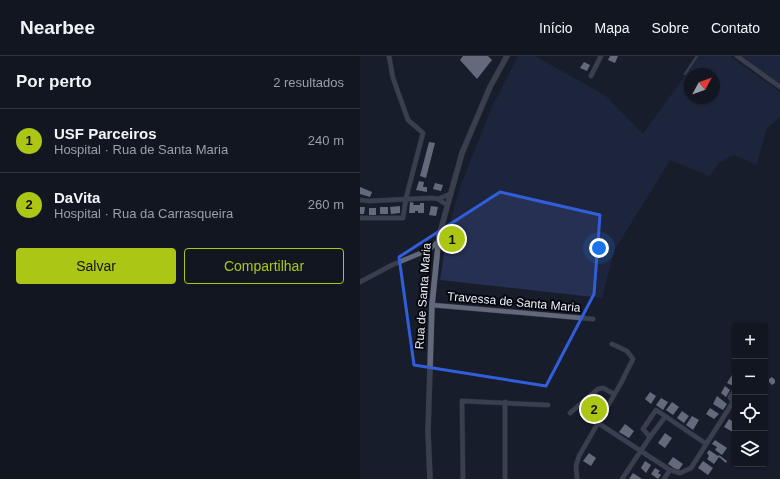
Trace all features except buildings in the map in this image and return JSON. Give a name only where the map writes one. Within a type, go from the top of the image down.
[{"type":"street","points":[[360,218],[403,218],[406,198],[423,133],[408,120],[393,78],[389,56]]},
{"type":"street","name":"Rua de Santa Maria","points":[[430,479],[428,424],[432,305],[438,242],[462,153],[477,116],[507,56]]},
{"type":"street","points":[[591,76],[601,56]]},
{"type":"street","points":[[737,56],[780,87]]},
{"type":"street","points":[[360,200],[368,201],[406,198],[438,199],[450,194]]},
{"type":"street","points":[[438,199],[447,205]]},
{"type":"street","points":[[360,282],[392,265],[428,250],[438,242]]},
{"type":"street","points":[[428,250],[437,252]]},
{"type":"street","name":"Travessa de Santa Maria","points":[[432,305],[593,319]]},
{"type":"street","points":[[577,479],[577,460],[632,359],[627,351],[612,344]]},
{"type":"street","points":[[570,413],[598,389],[603,388],[614,394]]},
{"type":"street","points":[[463,479],[462,401],[548,405]]},
{"type":"street","points":[[505,402],[505,479]]},
{"type":"street","points":[[598,423],[670,470],[680,473],[691,468],[705,443],[732,405]]},
{"type":"street","points":[[650,437],[643,429],[656,410],[705,443]]},
{"type":"street","points":[[622,479],[665,417]]},
{"type":"street","points":[[664,479],[670,470]]},
{"type":"lane","points":[[689,68],[697,56]]},
{"type":"highlighted area","points":[[500,192],[600,215],[594,294],[546,386],[414,365],[399,257]]},
{"type":"shaded area","points":[[518,56],[535,56],[606,96],[643,134],[684,77],[684,104],[720,104],[720,68],[690,68],[699,56],[730,56],[780,92],[780,117],[767,128],[756,166],[734,155],[719,163],[710,176],[670,160],[614,251],[602,298],[440,280],[447,235],[460,187],[491,109]]},
{"type":"shaded area","points":[[740,56],[780,56],[780,85]]},
{"type":"place","name":"USF Parceiros","points":[[452,239]]},
{"type":"place","name":"DaVita","points":[[594,409]]}]
